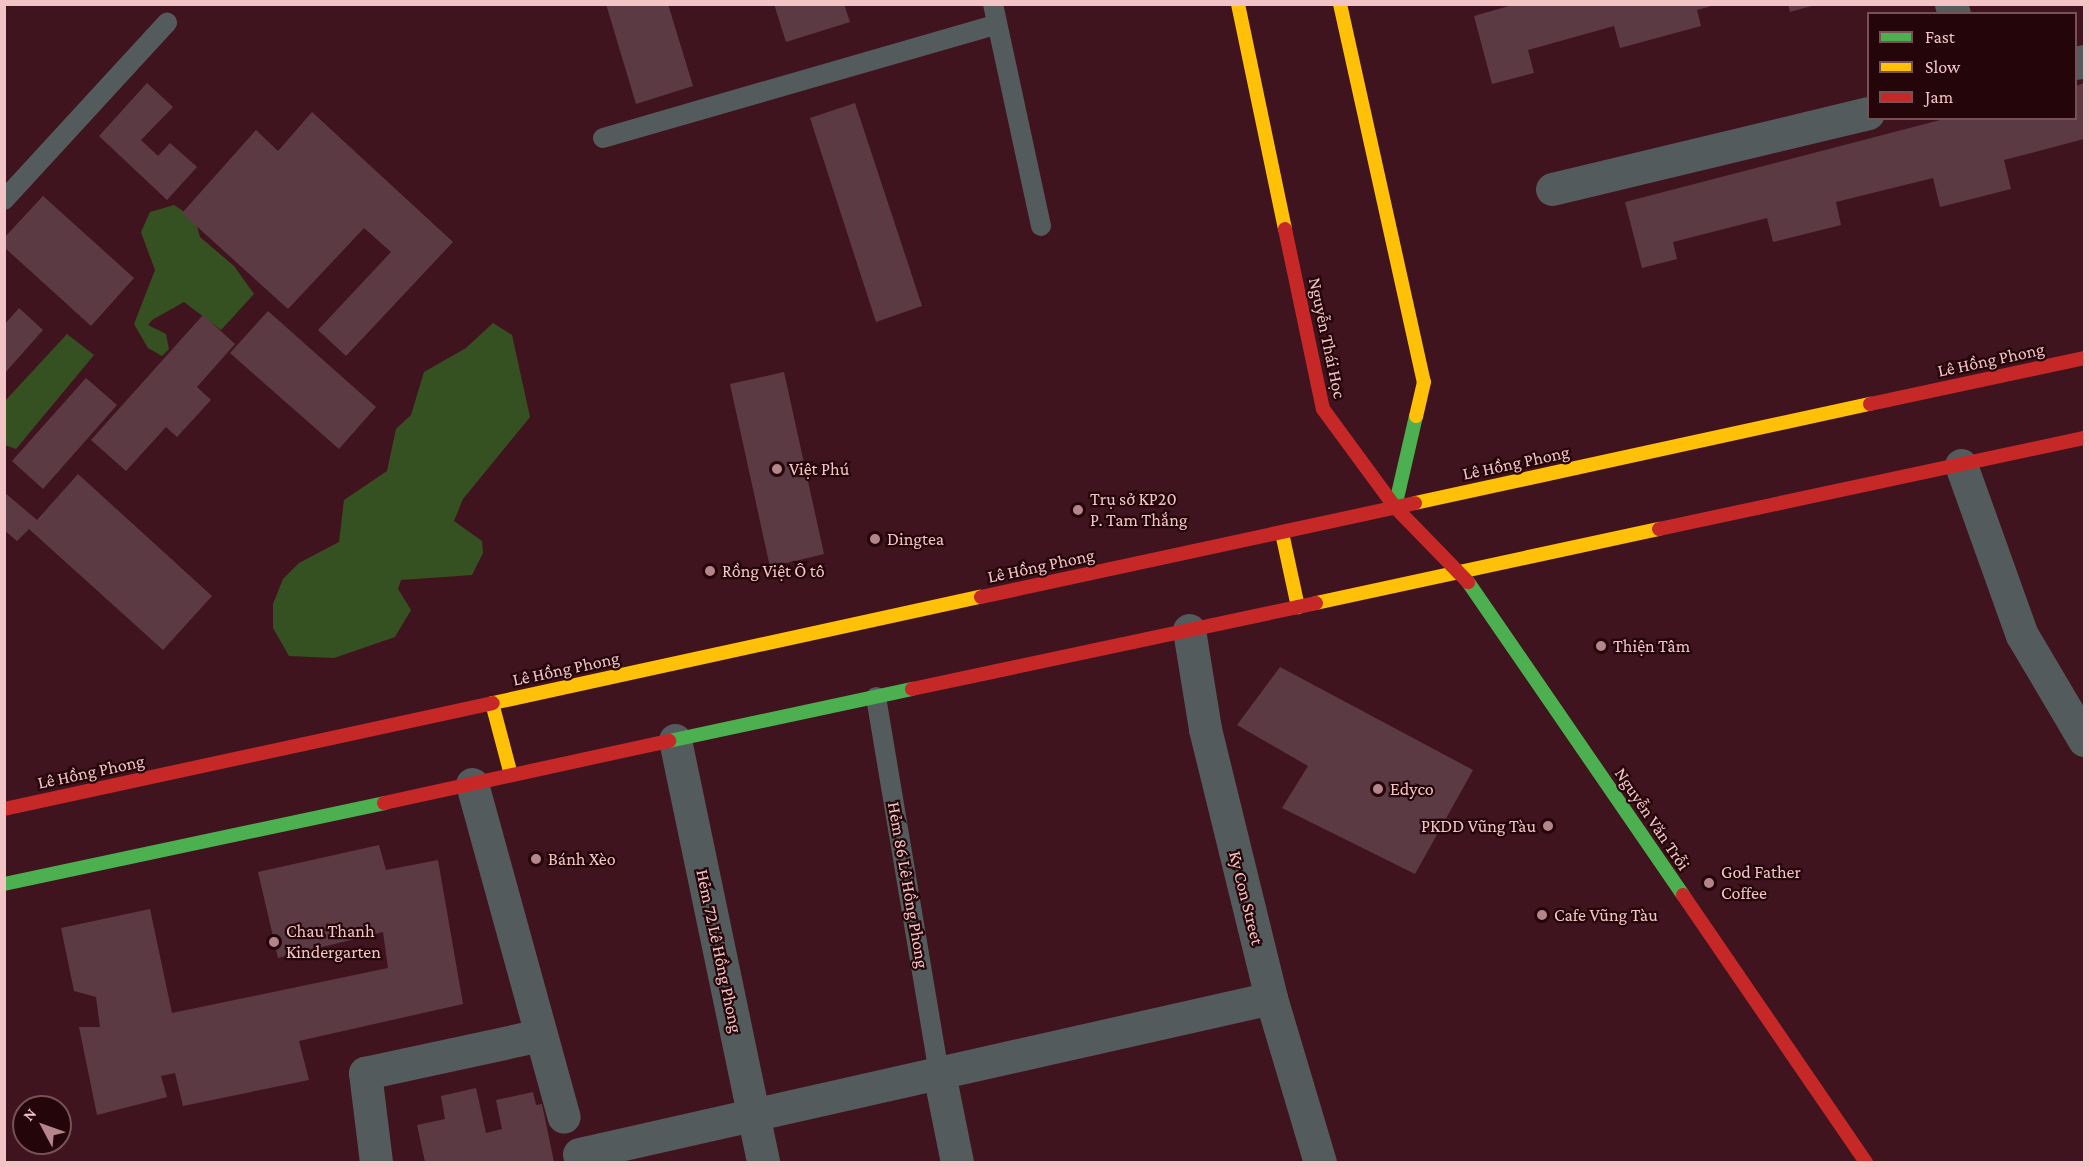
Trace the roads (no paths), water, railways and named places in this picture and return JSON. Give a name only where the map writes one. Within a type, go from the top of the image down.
[{"type":"main road","name":"Nguyễn Thái Học","points":[[1238,4],[1323,409],[1395,507]]},
{"type":"main road","points":[[1340,4],[1424,382],[1395,507]]},
{"type":"main road","name":"Lê Hồng Phong","points":[[4,809],[2085,358]]},
{"type":"main road","points":[[4,884],[2085,438]]},
{"type":"main road","name":"Nguyễn Văn Trỗi","points":[[1395,507],[1461,572],[1866,1162]]},
{"type":"main road","points":[[1282,532],[1298,607]]},
{"type":"main road","points":[[492,703],[511,775]]},
{"type":"street","points":[[1552,189],[1867,113]]},
{"type":"street","points":[[1961,465],[2022,635],[2085,740]]},
{"type":"street","name":"Ky Con Street","points":[[1189,630],[1205,729],[1271,998],[1320,1162]]},
{"type":"street","name":"Hẻm 72 Lê Hồng Phong","points":[[675,740],[763,1162]]},
{"type":"street","points":[[472,784],[564,1117]]},
{"type":"street","points":[[579,1154],[1271,998]]},
{"type":"street","points":[[376,1162],[365,1073],[541,1035]]},
{"type":"street","points":[[939,1073],[957,1162]]},
{"type":"lane","points":[[993,4],[1041,226]]},
{"type":"lane","points":[[4,200],[167,23]]},
{"type":"lane","points":[[603,138],[997,24]]},
{"type":"lane","name":"Hẻm 86 Lê Hồng Phong","points":[[876,697],[939,1073]]},
{"type":"place","name":"Việt Phú","points":[[777,469]]},
{"type":"place","name":"Trụ sở KP20 P. Tam Thắng","points":[[1078,510]]},
{"type":"place","name":"Dingtea","points":[[875,539]]},
{"type":"place","name":"Rồng Việt Ô tô","points":[[710,571]]},
{"type":"place","name":"Thiện Tâm","points":[[1601,646]]},
{"type":"place","name":"Edyco","points":[[1378,789]]},
{"type":"place","name":"PKDD Vũng Tàu","points":[[1548,826]]},
{"type":"place","name":"Bánh Xèo","points":[[536,859]]},
{"type":"place","name":"God Father Coffee","points":[[1709,883]]},
{"type":"place","name":"Cafe Vũng Tàu","points":[[1542,915]]},
{"type":"place","name":"Chau Thanh Kindergarten","points":[[274,942]]}]
